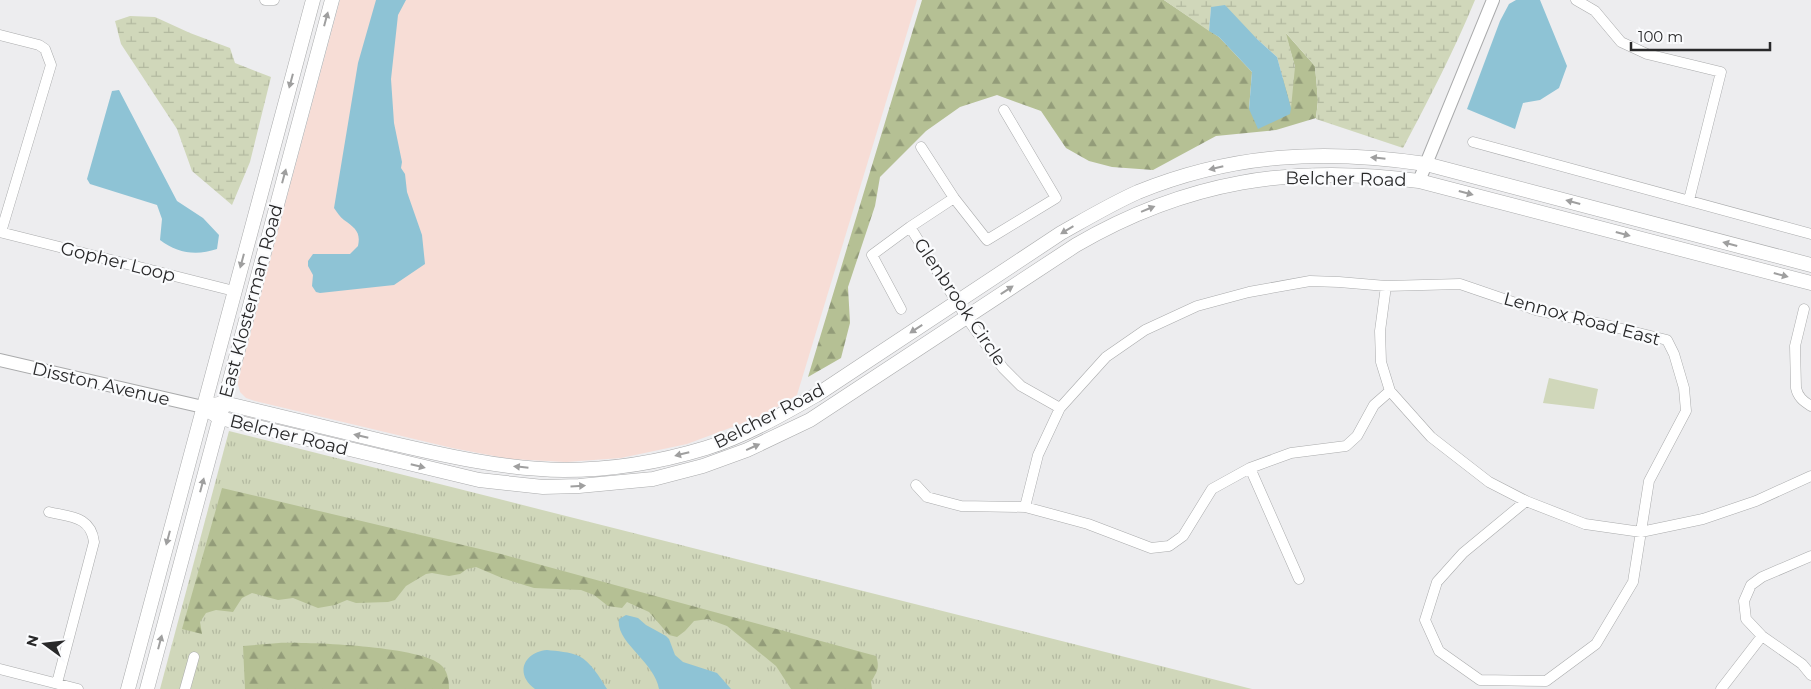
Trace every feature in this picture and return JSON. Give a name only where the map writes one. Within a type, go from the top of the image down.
[{"type":"main road","name":"East Klosterman Road","points":[[128,689],[313,0]]},
{"type":"main road","name":"East Klosterman Road","points":[[147,689],[332,0]]},
{"type":"main road","name":"Belcher Road","points":[[203,407],[224,403],[428,452],[495,464],[565,470],[640,464],[720,443],[790,410],[818,394],[1061,233],[1101,210],[1176,178],[1241,162],[1288,156],[1361,156],[1426,164],[1811,265]]},
{"type":"main road","name":"Belcher Road","points":[[203,407],[220,418],[478,480],[543,487],[578,486],[653,479],[703,466],[747,450],[778,436],[826,410],[966,317],[1107,227],[1137,213],[1190,194],[1224,185],[1301,174],[1382,176],[1419,180],[1811,283]]},
{"type":"street","points":[[265,0],[274,0]]},
{"type":"street","points":[[1419,180],[1493,0]]},
{"type":"street","points":[[1576,0],[1594,11],[1621,42],[1647,54],[1721,72],[1689,200]]},
{"type":"street","name":"Gopher Loop","points":[[0,35],[39,45],[46,49],[51,65],[1,232],[234,291]]},
{"type":"street","points":[[921,147],[954,198],[986,240],[1056,198],[1004,110]]},
{"type":"street","points":[[1473,142],[1811,234]]},
{"type":"street","points":[[901,308],[872,255],[954,198]]},
{"type":"street","name":"Glenbrook Circle","points":[[910,227],[966,317],[1003,368],[1021,386],[1060,408]]},
{"type":"street","points":[[1025,507],[1038,455],[1060,408],[1106,357],[1146,330],[1197,306],[1260,289],[1310,281],[1386,286],[1380,332],[1381,362],[1390,391],[1431,437],[1489,482],[1526,501],[1586,524],[1641,532],[1703,519],[1756,501],[1811,476]]},
{"type":"street","name":"Lennox Road East","points":[[1386,286],[1460,284],[1536,310],[1606,324],[1667,340],[1674,354],[1684,388],[1686,411],[1649,482],[1641,532]]},
{"type":"street","points":[[1804,308],[1795,346],[1796,388],[1803,401],[1811,406]]},
{"type":"street","name":"Disston Avenue","points":[[0,360],[203,407]]},
{"type":"street","points":[[916,485],[927,497],[961,506],[1025,507],[1088,524],[1151,548],[1169,546],[1183,536],[1212,489],[1250,468],[1291,453],[1346,446],[1357,436],[1374,405],[1390,391]]},
{"type":"street","points":[[1250,468],[1299,579]]},
{"type":"street","points":[[1526,501],[1463,553],[1437,582],[1425,620],[1439,651],[1480,680],[1546,681],[1596,644],[1633,582],[1641,532]]},
{"type":"street","points":[[49,512],[84,521],[91,531],[94,542],[57,683]]},
{"type":"street","points":[[1811,556],[1762,577],[1751,585],[1744,600],[1746,618],[1762,636],[1802,664],[1811,675]]},
{"type":"street","points":[[1721,689],[1762,636]]},
{"type":"street","points":[[185,689],[194,657]]},
{"type":"street","points":[[0,669],[78,689]]},
{"type":"shaded area","points":[[340,0],[917,0],[797,395],[762,416],[687,444],[621,458],[566,462],[510,459],[452,448],[246,398],[240,392],[238,384],[239,375]]},
{"type":"green space","points":[[922,0],[1164,0],[1219,37],[1252,72],[1249,109],[1295,67],[1285,32],[1315,66],[1318,100],[1316,118],[1276,130],[1216,136],[1153,170],[1112,167],[1089,161],[1066,148],[1041,111],[997,95],[960,107],[926,131],[880,177],[875,206],[848,287],[850,323],[841,358],[808,377]]},
{"type":"green space","points":[[1164,0],[1475,0],[1432,93],[1403,148],[1316,119],[1318,100],[1315,66],[1286,33],[1295,67],[1291,108],[1277,57],[1257,39],[1211,7],[1209,31]]},
{"type":"green space","points":[[130,16],[155,17],[230,48],[235,63],[271,77],[250,162],[232,205],[192,171],[177,129],[121,44],[115,21]]},
{"type":"green space","points":[[1549,378],[1598,389],[1594,409],[1543,403]]},
{"type":"green space","points":[[229,431],[1252,689],[160,689]]},
{"type":"green space","points":[[222,488],[501,554],[876,656],[878,667],[871,682],[872,689],[791,689],[776,666],[727,626],[708,619],[694,621],[677,637],[669,635],[649,612],[627,602],[622,608],[608,606],[594,595],[581,590],[534,588],[476,567],[467,569],[460,574],[449,576],[432,573],[426,574],[406,586],[395,600],[388,602],[356,603],[347,600],[335,605],[318,608],[293,598],[278,600],[252,593],[242,598],[233,612],[216,610],[206,613],[200,622],[202,634],[182,629]]},
{"type":"green space","points":[[314,643],[366,647],[415,654],[433,660],[445,669],[449,689],[245,689],[243,646]]},
{"type":"water","points":[[376,0],[406,0],[398,15],[391,79],[394,123],[407,192],[422,235],[425,264],[394,285],[320,293],[316,292],[312,286],[313,275],[308,266],[308,261],[313,254],[350,254],[358,246],[358,234],[334,208],[358,63]]},
{"type":"water","points":[[1516,0],[1540,0],[1567,66],[1559,88],[1540,100],[1523,103],[1515,129],[1467,109],[1500,21],[1509,4]]},
{"type":"water","points":[[1225,5],[1277,57],[1291,108],[1290,114],[1258,129],[1249,109],[1252,72],[1219,37],[1209,31],[1211,7]]},
{"type":"water","points":[[119,90],[177,201],[203,218],[219,235],[217,249],[194,253],[173,248],[160,240],[162,219],[157,205],[90,184],[87,179],[112,91]]},
{"type":"water","points":[[626,615],[638,618],[646,625],[666,636],[675,655],[683,662],[717,673],[731,689],[659,689],[656,679],[619,628],[619,619]]},
{"type":"water","points":[[547,650],[579,656],[595,671],[607,689],[535,689],[525,677],[524,665],[532,655]]}]
